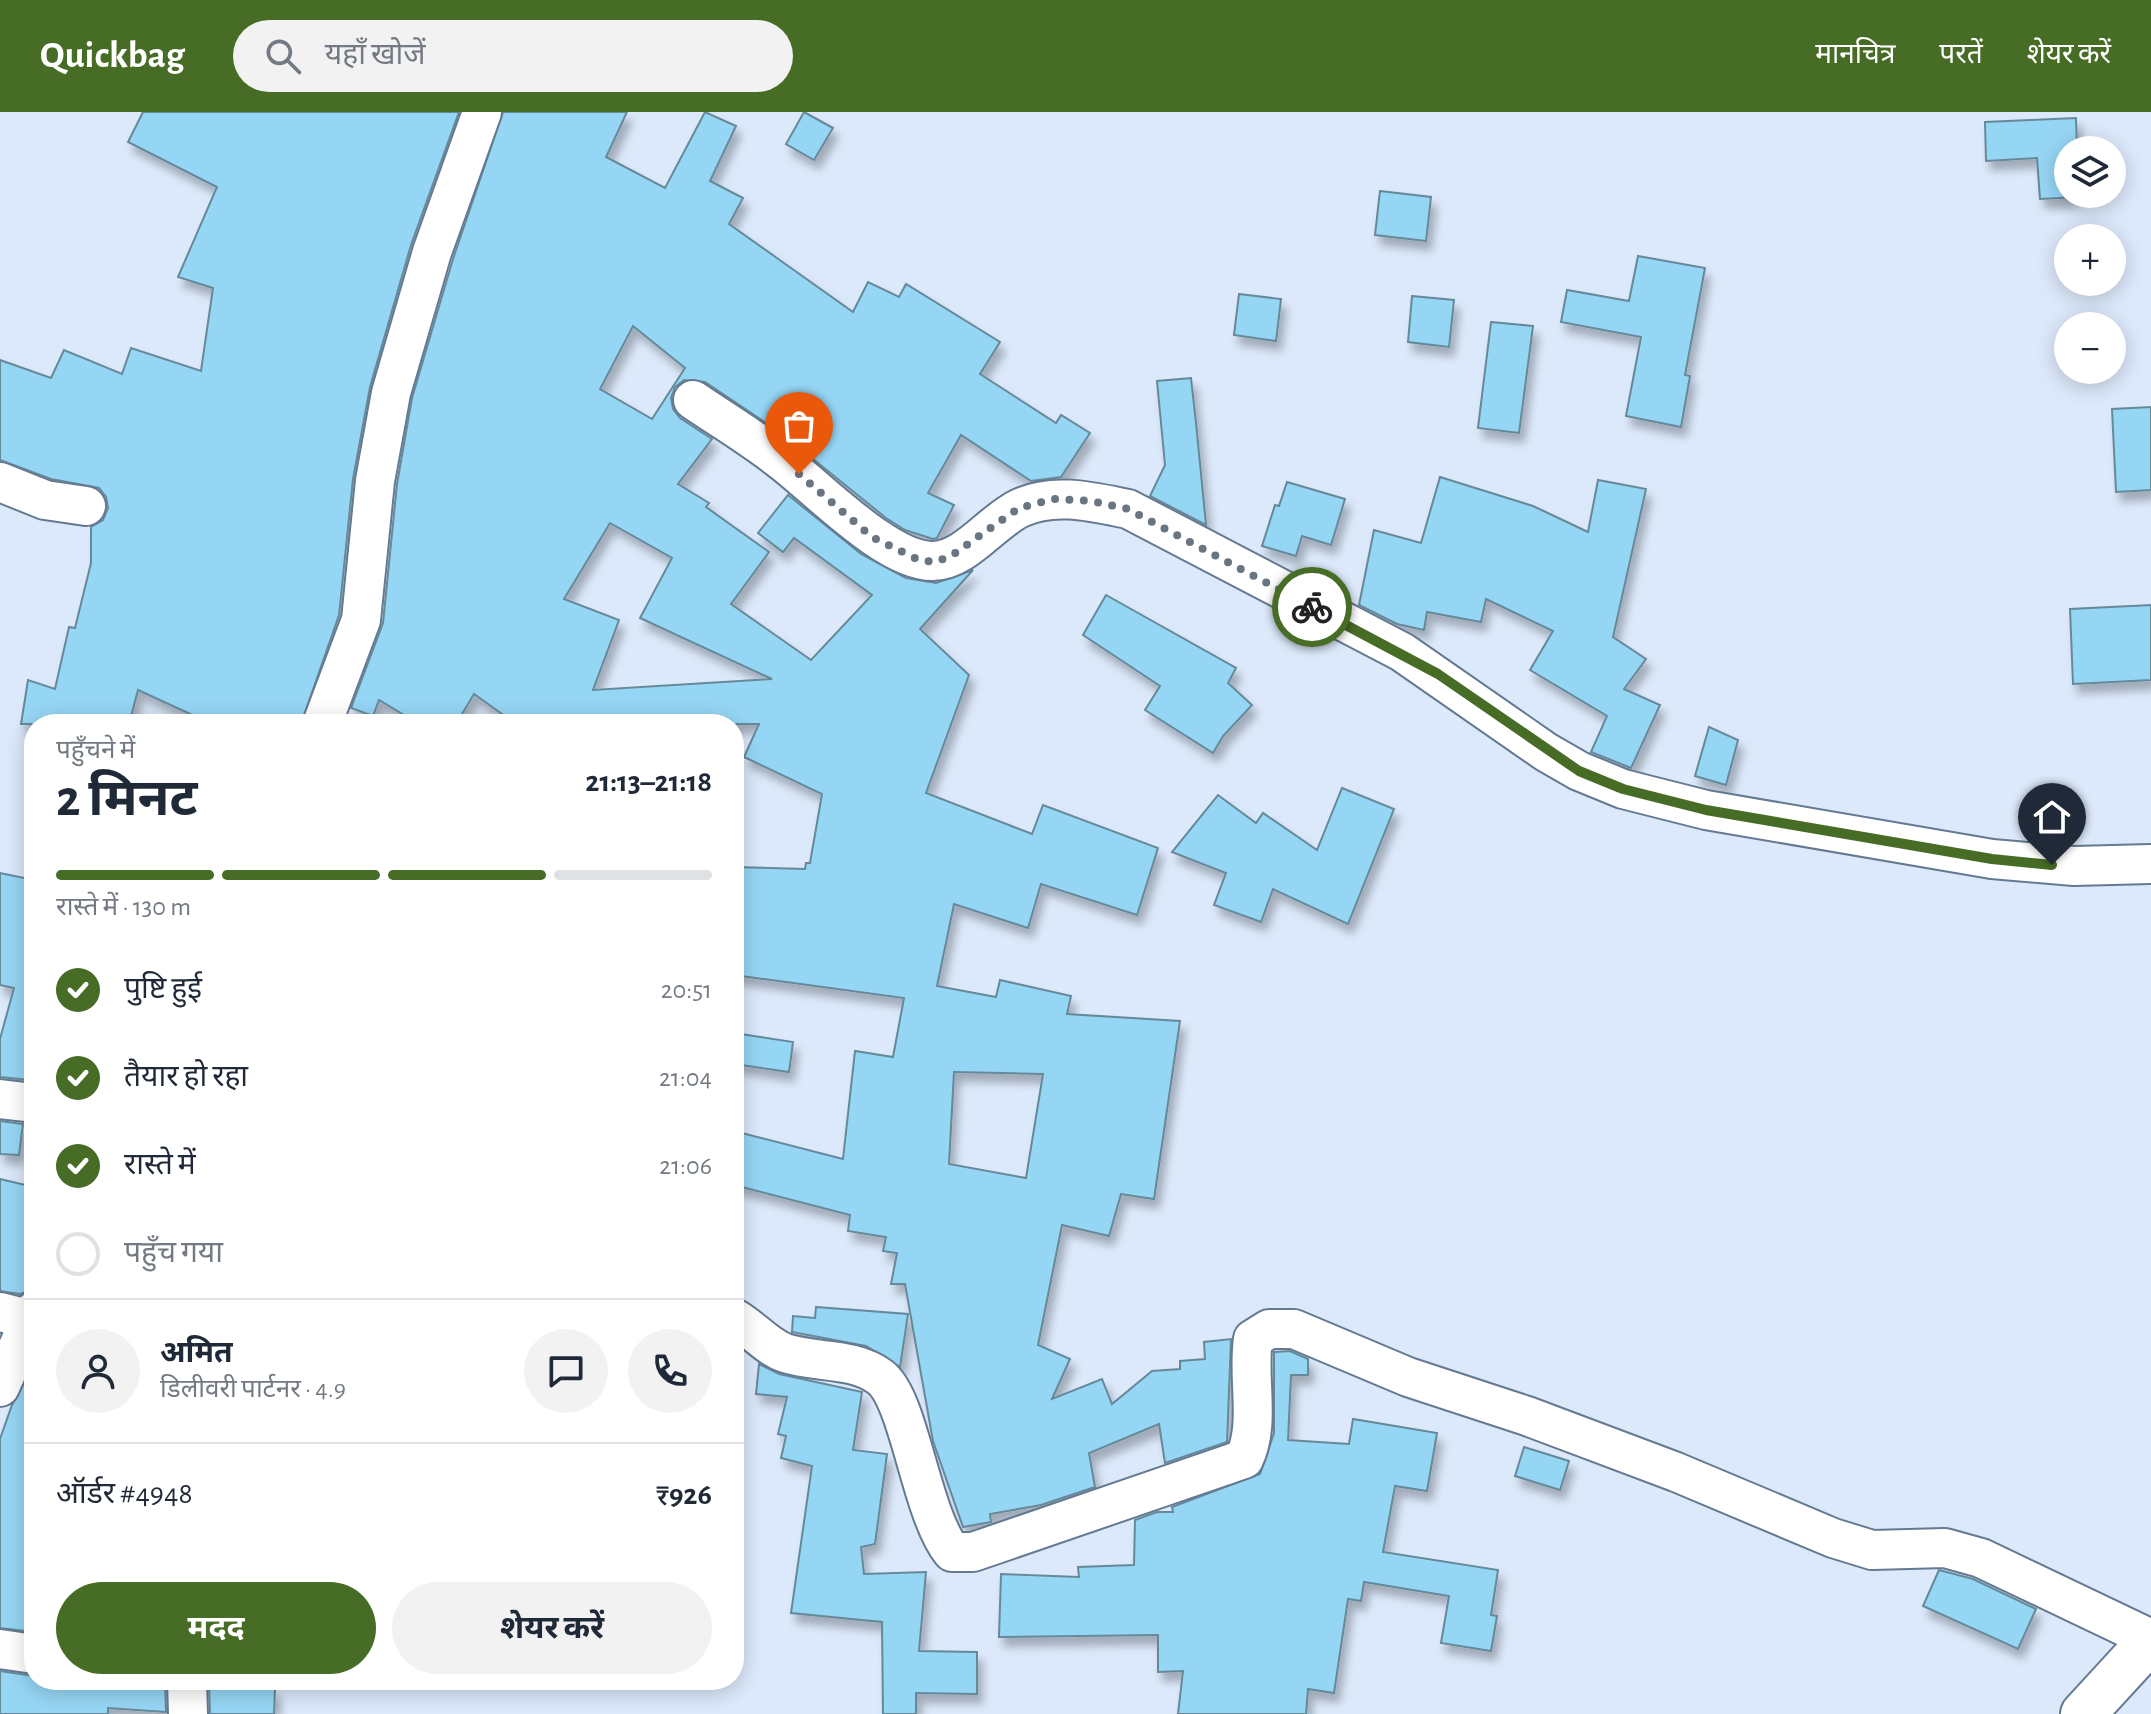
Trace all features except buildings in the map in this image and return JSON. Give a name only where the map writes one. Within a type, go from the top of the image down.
[{"type":"highway","points":[[2083,1714],[2151,1640]]},
{"type":"street","points":[[326,714],[361,620],[375,481],[391,393],[432,252],[482,112]]},
{"type":"street","points":[[693,400],[779,458],[872,537],[919,560],[935,562],[951,556],[1019,508],[1035,503],[1054,499],[1091,501],[1128,509],[1402,652],[1546,752],[1579,771],[1623,789],[1706,810],[1992,859],[2074,866],[2151,864]]},
{"type":"street","points":[[0,482],[45,500],[86,506]]},
{"type":"street","points":[[0,1099],[24,1102]]},
{"type":"street","points":[[0,1387],[22,1314]]},
{"type":"street","points":[[744,1325],[782,1352],[859,1367],[882,1378],[906,1432],[932,1520],[952,1552],[973,1552],[1244,1459],[1251,1445],[1250,1361],[1253,1339],[1269,1329],[1294,1329],[1408,1377],[1527,1416],[1676,1472],[1833,1538],[1872,1550],[1945,1548],[1981,1558],[2151,1640]]},
{"type":"street","points":[[0,1649],[24,1653]]},
{"type":"street","points":[[187,1690],[188,1714]]},
{"type":"way so far","points":[[799,474],[860,523],[872,537],[919,560],[935,562],[951,556],[1019,508],[1054,499],[1091,501],[1128,509],[1312,607]]},
{"type":"route","points":[[1312,607],[1402,652],[1438,674],[1546,752],[1579,771],[1623,789],[1706,810],[1992,859],[2052,865]]}]
